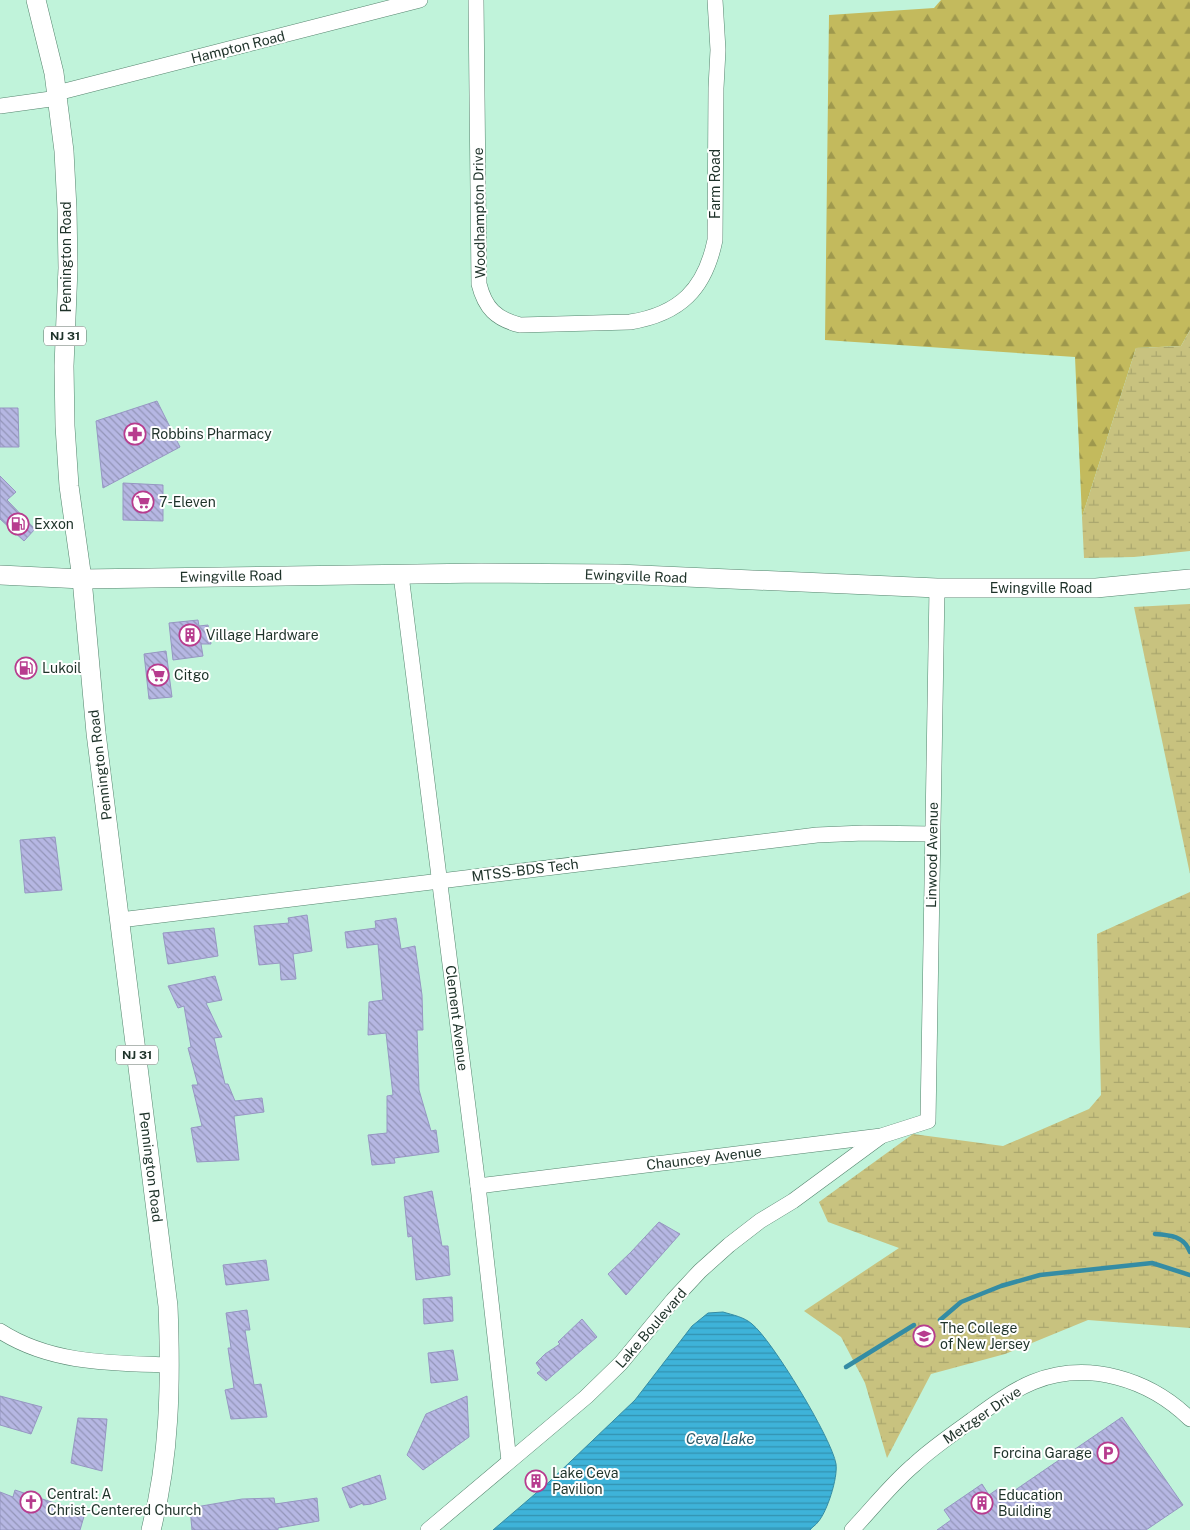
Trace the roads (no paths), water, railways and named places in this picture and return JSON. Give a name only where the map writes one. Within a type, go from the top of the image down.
[{"type":"main road","name":"Pennington Road","points":[[36,0],[54,73],[64,151],[68,268],[64,366],[65,426],[70,486],[82,579],[96,733],[168,1306],[170,1365],[168,1422],[162,1474],[151,1530]]},
{"type":"main road","name":"Ewingville Road","points":[[0,575],[82,579],[482,572],[618,574],[937,588],[1096,588],[1190,579]]},
{"type":"street","name":"Hampton Road","points":[[0,106],[57,95],[420,0]]},
{"type":"street","name":"Woodhampton Drive","points":[[476,0],[479,284],[482,296],[489,308],[498,316],[508,322],[520,325],[630,322]]},
{"type":"street","name":"Farm Road","points":[[630,322],[647,320],[665,313],[681,303],[704,276],[711,260],[715,240],[718,50],[715,0]]},
{"type":"street","name":"Clement Avenue","points":[[401,574],[478,1186],[509,1461]]},
{"type":"street","name":"Linwood Avenue","points":[[928,1121],[937,588]]},
{"type":"street","name":"MTSS-BDS Tech","points":[[120,920],[817,835],[864,833],[932,834]]},
{"type":"street","name":"Chauncey Avenue","points":[[478,1186],[881,1136],[928,1121]]},
{"type":"street","name":"Lake Boulevard","points":[[428,1530],[586,1397],[621,1363],[673,1300],[700,1271],[729,1245],[881,1136]]},
{"type":"street","points":[[0,1332],[29,1346],[56,1355],[84,1361],[170,1365]]},
{"type":"street","name":"Metzger Drive","points":[[852,1530],[916,1462],[1015,1391],[1051,1376],[1070,1373],[1090,1373],[1129,1380],[1164,1397],[1190,1419]]},
{"type":"water","name":"Ceva Lake","points":[[723,1312],[738,1316],[752,1324],[773,1349],[813,1413],[832,1451],[836,1464],[834,1486],[821,1517],[810,1530],[493,1530],[549,1482],[635,1400],[692,1326],[708,1313]]},
{"type":"waterway","points":[[1155,1234],[1176,1237],[1184,1243],[1190,1252]]},
{"type":"waterway","points":[[940,1320],[961,1302],[1001,1286],[1040,1275],[1152,1263],[1190,1275]]},
{"type":"waterway","points":[[846,1367],[914,1325]]},
{"type":"place","name":"Robbins Pharmacy","points":[[135,434]]},
{"type":"place","name":"7-Eleven","points":[[143,502]]},
{"type":"place","name":"Exxon","points":[[18,524]]},
{"type":"place","name":"Village Hardware","points":[[190,635]]},
{"type":"place","name":"Lukoil","points":[[26,668]]},
{"type":"place","name":"Citgo","points":[[158,675]]},
{"type":"place","name":"The College of New Jersey","points":[[924,1336]]},
{"type":"place","name":"Forcina Garage","points":[[1108,1453]]},
{"type":"place","name":"Lake Ceva Pavilion","points":[[536,1481]]},
{"type":"place","name":"Central: A Christ-Centered Church","points":[[31,1502]]},
{"type":"place","name":"Education Building","points":[[982,1503]]}]
